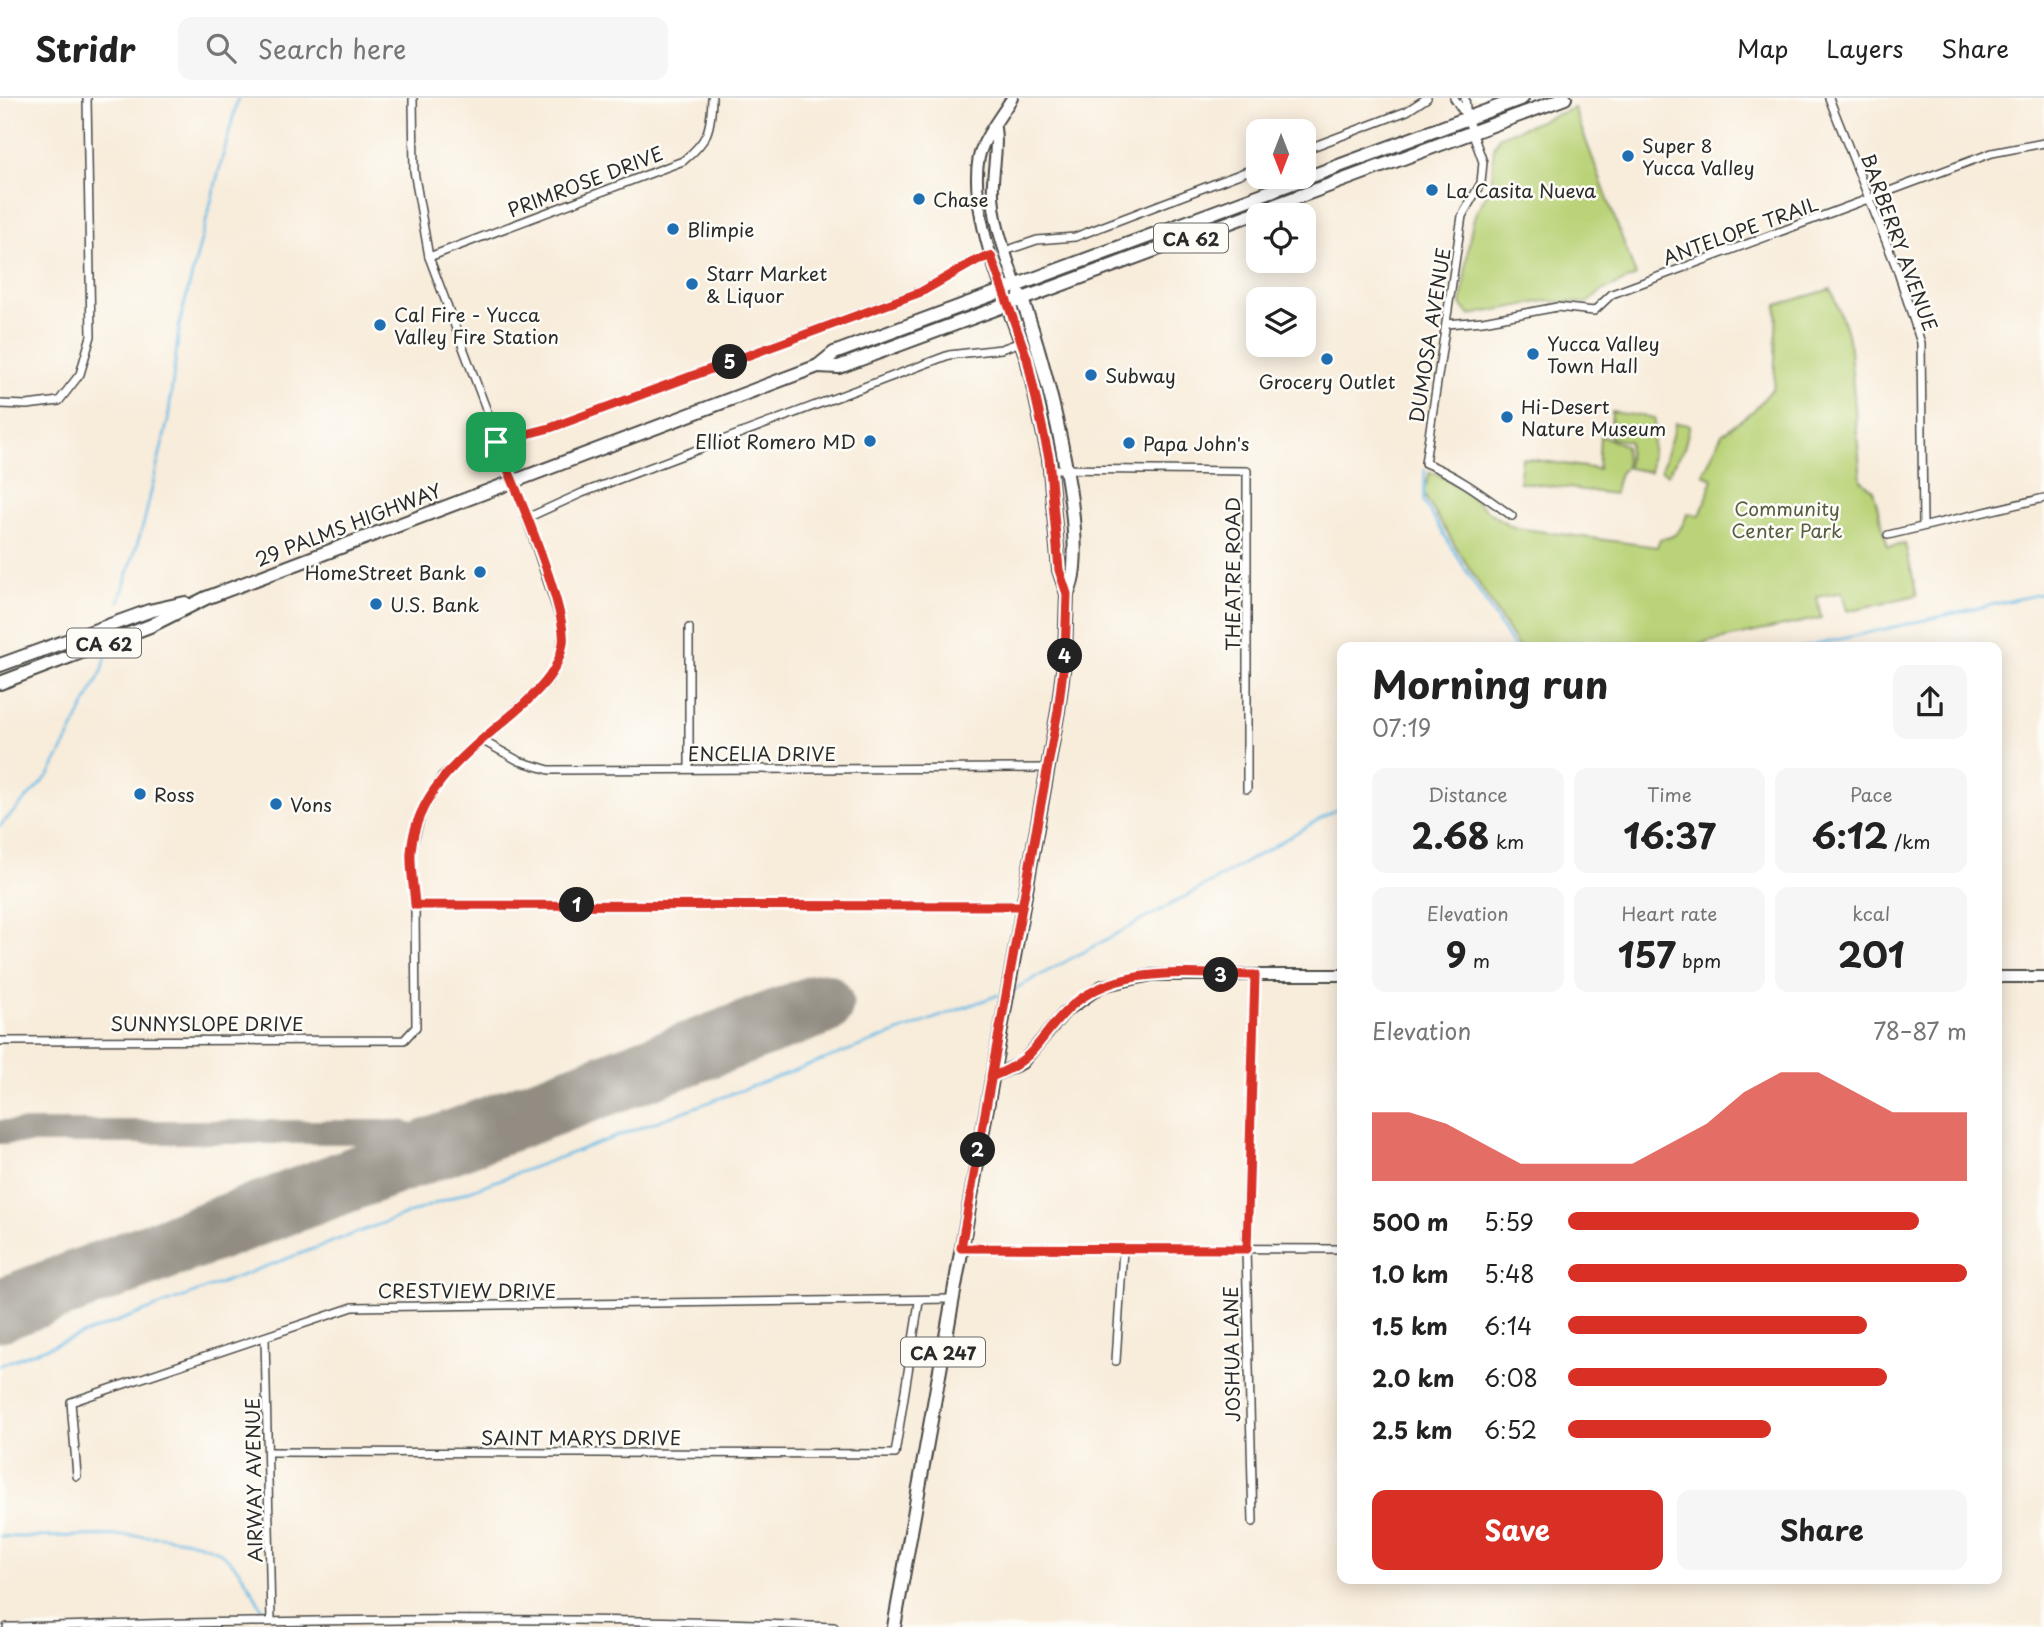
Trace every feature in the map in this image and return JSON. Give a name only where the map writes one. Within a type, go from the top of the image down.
[{"type":"main road","name":"29 PALMS HIGHWAY","points":[[0,682],[150,626],[206,598],[818,366],[834,353],[1521,98]]},
{"type":"main road","name":"29 PALMS HIGHWAY","points":[[818,366],[839,368],[1565,98]]},
{"type":"main road","name":"CA 247","points":[[1016,285],[1050,390],[1066,469],[1074,551],[1074,582],[1067,594]]},
{"type":"main road","name":"CA 247","points":[[894,1627],[1065,654],[1067,594],[1059,570],[1051,469],[1022,342],[1002,290]]},
{"type":"main road","name":"29 PALMS HIGHWAY","points":[[0,665],[149,611],[206,598]]},
{"type":"street","points":[[0,404],[59,401],[80,374],[91,336],[87,98]]},
{"type":"street","points":[[413,98],[415,182],[429,257],[496,442],[527,518],[564,628],[560,658],[548,681],[442,776],[422,812],[411,850],[415,905],[1022,906]]},
{"type":"street","name":"PRIMROSE DRIVE","points":[[429,257],[683,161],[701,147],[708,134],[712,98]]},
{"type":"street","points":[[1002,290],[983,227],[977,184],[982,146],[1012,98]]},
{"type":"street","points":[[1316,145],[1407,111],[1427,98]]},
{"type":"street","name":"DUMOSA AVENUE","points":[[1454,98],[1467,118],[1483,162],[1482,183],[1462,216],[1424,463],[1441,469],[1498,503],[1512,516]]},
{"type":"street","name":"DUMOSA AVENUE","points":[[1465,98],[1467,118]]},
{"type":"street","name":"BARBERRY AVENUE","points":[[1829,98],[1897,269],[1921,343],[1923,526]]},
{"type":"street","points":[[995,128],[999,152],[994,196],[1005,251],[1016,285]]},
{"type":"street","name":"ANTELOPE TRAIL","points":[[1447,324],[1483,321],[1557,307],[1594,312],[1612,294],[1992,153],[2044,143]]},
{"type":"street","points":[[1005,251],[1037,240],[1075,237],[1246,172]]},
{"type":"street","points":[[496,442],[550,428],[921,292],[977,260],[991,256]]},
{"type":"street","points":[[527,518],[580,494],[949,355],[1001,349],[1022,342]]},
{"type":"street","name":"THEATRE ROAD","points":[[1051,469],[1247,471],[1247,789]]},
{"type":"street","points":[[1888,535],[2044,498]]},
{"type":"street","points":[[689,628],[690,768]]},
{"type":"street","name":"ENCELIA DRIVE","points":[[483,741],[519,761],[550,770],[1047,768]]},
{"type":"street","name":"SUNNYSLOPE DRIVE","points":[[0,1041],[404,1040],[412,1035],[416,1027],[415,905]]},
{"type":"street","points":[[991,1077],[1023,1063],[1065,1012],[1085,994],[1102,986],[1152,975],[1337,975]]},
{"type":"street","name":"JOSHUA LANE","points":[[1253,1522],[1247,1249],[1255,975]]},
{"type":"street","points":[[2002,976],[2044,977]]},
{"type":"street","points":[[961,1248],[1337,1249]]},
{"type":"street","points":[[1116,1361],[1123,1248]]},
{"type":"street","name":"CRESTVIEW DRIVE","points":[[77,1476],[71,1402],[353,1307],[919,1302],[952,1299]]},
{"type":"street","name":"SAINT MARYS DRIVE","points":[[268,1452],[895,1454],[919,1302]]},
{"type":"street","name":"AIRWAY AVENUE","points":[[265,1337],[271,1621]]},
{"type":"street","points":[[7,1627],[271,1621],[719,1621],[834,1627]]},
{"type":"green space","points":[[1574,108],[1636,276],[1602,291],[1587,303],[1545,301],[1470,315],[1461,305],[1469,239],[1475,214],[1491,184],[1493,153],[1497,141],[1500,136]]},
{"type":"green space","name":"Community Center Park","points":[[1831,289],[1849,338],[1861,480],[1873,490],[1888,547],[1905,544],[1917,595],[1847,611],[1842,592],[1817,597],[1821,618],[1708,642],[1515,642],[1427,500],[1424,491],[1430,472],[1452,483],[1516,528],[1657,547],[1660,539],[1671,537],[1678,532],[1688,513],[1700,516],[1713,479],[1703,474],[1722,434],[1754,410],[1774,387],[1777,305]]},
{"type":"green space","points":[[1612,412],[1655,418],[1650,472],[1628,468],[1629,441],[1610,438]]},
{"type":"green space","points":[[1676,423],[1690,425],[1684,448],[1668,474],[1661,471]]},
{"type":"green space","points":[[1600,436],[1625,445],[1626,467],[1620,473],[1614,494],[1519,482],[1522,458],[1598,469]]},
{"type":"waterway","points":[[119,602],[144,522],[168,420],[180,321],[238,98]]},
{"type":"waterway","points":[[1425,470],[1424,502],[1510,642]]},
{"type":"waterway","points":[[1828,642],[2044,593]]},
{"type":"waterway","points":[[65,745],[103,669],[106,656]]},
{"type":"waterway","points":[[0,826],[49,775],[64,747]]},
{"type":"waterway","points":[[1015,989],[1212,882],[1337,809]]},
{"type":"waterway","points":[[0,1365],[998,995]]},
{"type":"waterway","points":[[0,1536],[151,1536],[181,1539],[206,1546],[226,1557],[238,1569],[265,1614]]},
{"type":"taxiway","points":[[0,1132],[399,1132],[421,1137],[427,1151]]},
{"type":"runway","points":[[0,1310],[822,1004]]},
{"type":"place","name":"Super 8 Yucca Valley","points":[[1628,156]]},
{"type":"place","name":"La Casita Nueva","points":[[1432,190]]},
{"type":"place","name":"Chase","points":[[919,199]]},
{"type":"place","name":"Blimpie","points":[[673,229]]},
{"type":"place","name":"Starr Market & Liquor","points":[[692,284]]},
{"type":"place","name":"Cal Fire - Yucca Valley Fire Station","points":[[380,325]]},
{"type":"place","name":"Yucca Valley Town Hall","points":[[1533,354]]},
{"type":"place","name":"Grocery Outlet","points":[[1327,359]]},
{"type":"place","name":"Subway","points":[[1091,375]]},
{"type":"place","name":"Hi-Desert Nature Museum","points":[[1507,417]]},
{"type":"place","name":"Elliot Romero MD","points":[[870,441]]},
{"type":"place","name":"Papa John's","points":[[1129,443]]},
{"type":"place","name":"HomeStreet Bank","points":[[480,572]]},
{"type":"place","name":"U.S. Bank","points":[[376,604]]},
{"type":"place","name":"Ross","points":[[140,794]]},
{"type":"place","name":"Vons","points":[[276,804]]},
{"type":"route","points":[[496,442],[513,481],[564,628],[563,642],[560,658],[548,681],[442,776],[422,812],[411,850],[415,905],[1022,906],[991,1077],[961,1248],[1247,1249],[1255,975],[1152,975],[1130,977],[1102,986],[1085,994],[1065,1012],[1023,1063],[991,1077],[1058,711],[1065,654],[1067,594],[1059,570],[1057,519],[1042,419],[1027,358],[991,256],[977,260],[921,292],[550,428],[530,431],[496,442]]}]
